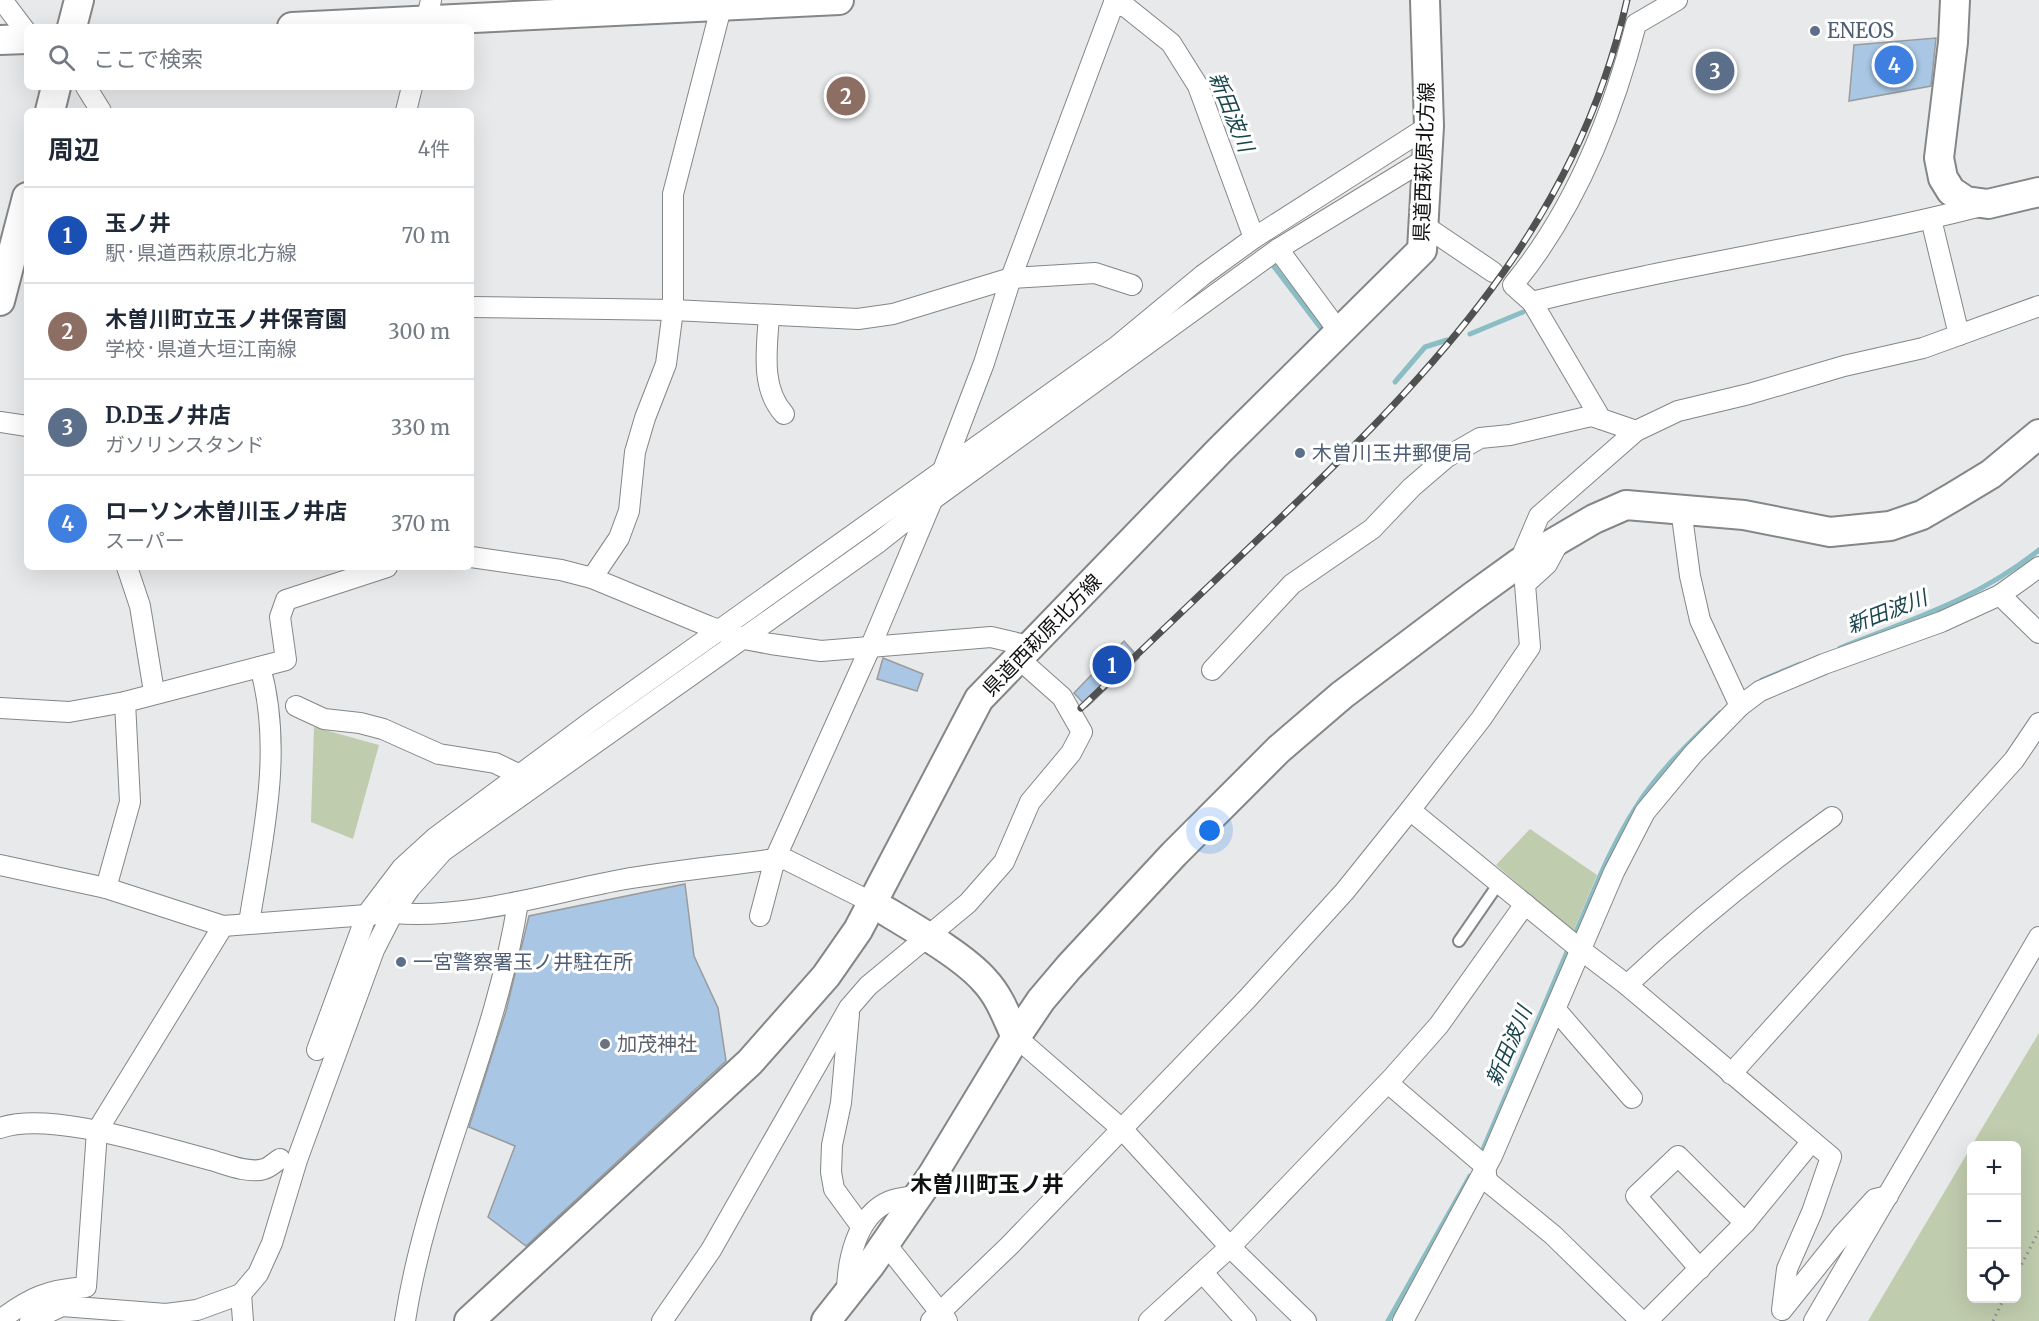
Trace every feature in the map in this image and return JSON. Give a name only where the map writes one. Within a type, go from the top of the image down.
[{"type":"street","points":[[2,0],[24,29]]},
{"type":"street","points":[[73,24],[79,0]]},
{"type":"street","points":[[329,24],[427,16],[838,0]]},
{"type":"street","name":"県道西萩原北方線","points":[[469,1321],[750,1062],[826,976],[858,930],[980,699],[1220,450],[1418,256],[1425,243],[1429,157],[1425,0]]},
{"type":"street","points":[[1601,419],[1532,302],[1513,285],[1535,258],[1565,211],[1615,97],[1636,24],[1677,0]]},
{"type":"street","points":[[1955,0],[1953,42],[1939,158],[1943,178],[1951,191],[1966,201],[1988,204]]},
{"type":"street","points":[[760,916],[775,859],[870,648],[932,500],[984,363],[1011,278],[1115,2],[1126,7],[1171,44],[1198,86],[1254,238]]},
{"type":"street","points":[[592,578],[619,538],[629,511],[635,452],[645,418],[666,364],[673,310],[673,194],[722,3]]},
{"type":"street","points":[[0,40],[24,39]]},
{"type":"street","points":[[51,108],[55,90]]},
{"type":"street","points":[[88,90],[99,108]]},
{"type":"street","points":[[407,108],[411,90]]},
{"type":"street","points":[[317,1050],[367,914],[402,868],[436,837],[518,774],[1116,347],[1203,275],[1254,238],[1429,126]]},
{"type":"street","points":[[30,1321],[62,1306],[166,1314],[197,1310],[241,1294],[258,1274],[272,1243],[297,1160],[374,950],[393,913],[410,888],[443,851],[601,736],[744,639],[1278,249],[1429,157]]},
{"type":"street","points":[[1532,302],[1624,279],[1931,219],[2039,192]]},
{"type":"street","points":[[0,302],[24,208]]},
{"type":"street","points":[[1931,219],[1959,335]]},
{"type":"street","points":[[1425,226],[1493,272]]},
{"type":"street","points":[[15,241],[24,260]]},
{"type":"street","points":[[1278,249],[1340,333]]},
{"type":"street","points":[[474,307],[673,310],[858,319],[893,314],[1011,278],[1095,273],[1132,285]]},
{"type":"street","points":[[1520,563],[1539,516],[1636,431],[1678,411],[1749,394],[1844,366],[1923,348],[2039,306]]},
{"type":"street","points":[[769,315],[768,385],[777,406],[784,414]]},
{"type":"street","points":[[1212,670],[1292,584],[1372,529],[1412,487],[1447,457],[1480,438],[1510,435],[1591,416],[1636,431]]},
{"type":"street","points":[[0,422],[24,426]]},
{"type":"street","points":[[826,1321],[918,1196],[1041,1000],[1120,910],[1280,749],[1342,695],[1520,563],[1594,519],[1626,505],[1744,515],[1830,532],[1890,526],[1922,515],[1953,497],[1990,474],[2039,434]]},
{"type":"street","points":[[1681,509],[1690,576],[1700,620],[1740,706]]},
{"type":"street","points":[[885,1243],[940,1318],[1123,1130],[1345,891],[1481,719],[1530,647],[1526,584],[1547,564],[1560,540]]},
{"type":"street","points":[[474,557],[561,570],[592,578],[744,639],[821,651],[991,637],[1024,652],[1062,697],[1082,732],[1071,753],[1030,802],[1004,862],[968,903],[868,986],[849,1008],[711,1250],[662,1321]]},
{"type":"street","points":[[1403,1321],[1431,1274],[1485,1166],[1556,1010],[1614,872],[1645,812],[1694,753],[1740,706],[1760,692],[1941,622],[2000,595],[2039,567]]},
{"type":"street","points":[[128,570],[140,606],[154,692]]},
{"type":"street","points":[[0,708],[69,712],[125,702],[154,692],[286,660],[280,617],[286,600],[378,570]]},
{"type":"street","points":[[2000,595],[2039,633]]},
{"type":"street","points":[[249,923],[268,802],[271,745],[265,684],[260,667]]},
{"type":"street","points":[[106,888],[130,802],[125,702]]},
{"type":"street","points":[[296,706],[324,719],[360,723],[383,729],[439,754],[495,763],[518,774]]},
{"type":"street","points":[[1731,1074],[1895,889],[2014,760],[2039,723]]},
{"type":"street","points":[[1410,810],[1627,985],[1831,1157],[1812,1212],[1787,1269],[1779,1316]]},
{"type":"street","points":[[1627,985],[1675,940],[1832,817]]},
{"type":"street","points":[[0,865],[106,888],[223,926],[367,914],[416,914],[470,910],[621,880],[775,859],[787,860],[871,902],[927,938],[985,980],[1001,1003],[1016,1038],[1123,1130],[1230,1247],[1305,1321]]},
{"type":"street","points":[[405,1321],[418,1249],[484,1049],[511,949],[518,902]]},
{"type":"street","points":[[1149,1321],[1230,1247],[1388,1083],[1445,1016],[1525,904]]},
{"type":"street","points":[[0,1320],[31,1298],[54,1289],[86,1287],[97,1131],[223,926]]},
{"type":"street","points":[[1814,1321],[2039,937]]},
{"type":"street","points":[[849,1008],[841,1103],[832,1145],[831,1172],[834,1189],[861,1226]]},
{"type":"street","points":[[1556,1010],[1632,1098]]},
{"type":"street","points":[[1388,1083],[1485,1166],[1487,1181],[1553,1235],[1641,1321]]},
{"type":"street","points":[[0,1128],[11,1124],[53,1125],[97,1131],[238,1168],[264,1170],[280,1159]]},
{"type":"street","points":[[1647,1321],[1745,1223],[1812,1141]]},
{"type":"street","points":[[1700,1269],[1636,1196],[1678,1156],[1745,1223]]},
{"type":"street","points":[[847,1294],[847,1270],[861,1226],[889,1202],[918,1196]]},
{"type":"street","points":[[1779,1316],[1843,1234],[1875,1199],[1888,1196]]},
{"type":"street","points":[[1203,1273],[1246,1321]]},
{"type":"street","points":[[241,1294],[244,1320]]},
{"type":"lane","points":[[1459,941],[1499,883]]},
{"type":"path","points":[[2021,1265],[2039,1231]]},
{"type":"path","points":[[1993,1321],[2002,1303]]},
{"type":"green space","points":[[314,727],[379,745],[353,839],[311,822]]},
{"type":"green space","points":[[1530,829],[1597,875],[1573,932],[1496,865]]},
{"type":"green space","points":[[2039,1033],[2039,1321],[1868,1321],[1967,1154],[1967,1303],[2021,1303],[2021,1141],[1974,1141]]},
{"type":"building","points":[[1936,38],[1931,86],[1849,101],[1854,45]]},
{"type":"building","points":[[1124,641],[1139,658],[1087,707],[1074,693]]},
{"type":"building","points":[[883,658],[923,674],[917,691],[877,679]]},
{"type":"building","name":"加茂神社","points":[[685,884],[694,956],[718,1008],[726,1061],[526,1246],[488,1217],[515,1146],[469,1127],[506,1011],[529,916]]},
{"type":"waterway","name":"新田波川","points":[[1272,264],[1320,327]]},
{"type":"waterway","name":"新田波川","points":[[1470,334],[1523,312]]},
{"type":"waterway","name":"新田波川","points":[[1395,382],[1425,347],[1447,340]]},
{"type":"waterway","name":"新田波川","points":[[1840,648],[1968,595],[1992,582],[2039,550]]},
{"type":"waterway","name":"新田波川","points":[[1762,680],[1800,664]]},
{"type":"waterway","name":"新田波川","points":[[1576,932],[1596,884],[1636,807],[1664,770],[1720,713]]},
{"type":"waterway","name":"新田波川","points":[[1481,1154],[1567,952]]},
{"type":"waterway","name":"新田波川","points":[[1388,1321],[1470,1176]]},
{"type":"railway","points":[[1081,708],[1273,525],[1389,410],[1442,351],[1491,289],[1535,224],[1573,155],[1604,81],[1627,0]]},
{"type":"place","name":"ENEOS","points":[[1815,31]]},
{"type":"place","name":"ローソン木曽川玉ノ井店","points":[[1894,65]]},
{"type":"place","name":"D.D玉ノ井店","points":[[1715,71]]},
{"type":"place","name":"木曽川町立玉ノ井保育園","points":[[846,96]]},
{"type":"place","name":"木曽川玉井郵便局","points":[[1300,453]]},
{"type":"place","name":"玉ノ井","points":[[1112,665]]},
{"type":"place","name":"一宮警察署玉ノ井駐在所","points":[[401,962]]},
{"type":"place","name":"加茂神社","points":[[605,1044]]},
{"type":"district","name":"木曽川町玉ノ井","points":[[987,1184]]}]
